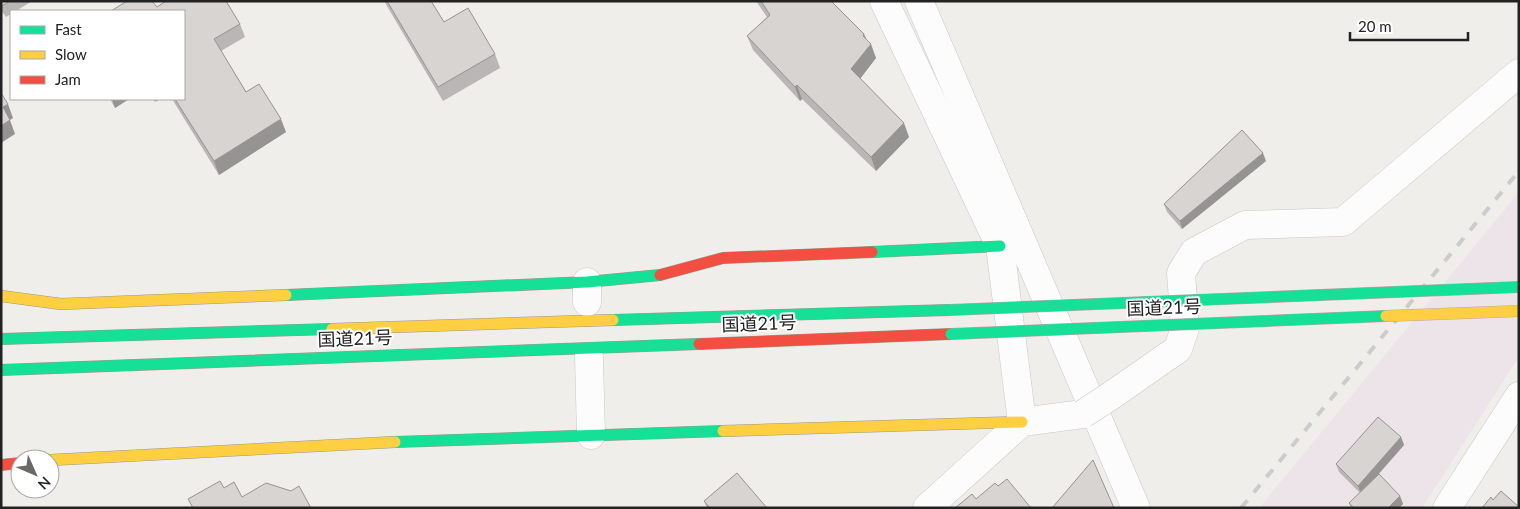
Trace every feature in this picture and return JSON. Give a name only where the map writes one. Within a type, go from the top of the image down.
[{"type":"main road","points":[[1,296],[61,304],[587,292],[723,258],[1000,246]]},
{"type":"main road","name":"国道21号","points":[[1,338],[948,310],[1519,287]]},
{"type":"main road","name":"国道21号","points":[[1,370],[1519,311]]},
{"type":"main road","points":[[60,459],[230,448],[1022,422]]},
{"type":"street","points":[[884,1],[1000,246],[1022,422]]},
{"type":"street","points":[[919,1],[1136,508]]},
{"type":"street","points":[[927,508],[1022,422],[1083,414],[1178,349],[1185,328],[1181,273],[1194,252],[1245,225],[1343,222],[1519,73]]},
{"type":"street","points":[[589,357],[591,435]]},
{"type":"street","points":[[1447,508],[1516,403]]},
{"type":"shaded area","points":[[1519,192],[1519,357],[1422,508],[1259,508]]},
{"type":"building","points":[[1,1],[10,1],[2,6]]},
{"type":"building","points":[[127,1],[152,1],[157,7],[166,1],[226,1],[240,24],[214,39],[246,92],[259,84],[281,119],[214,161],[176,100],[185,100],[185,10],[113,10]]},
{"type":"building","points":[[387,1],[431,1],[444,22],[468,8],[495,54],[438,87]]},
{"type":"building","points":[[761,1],[831,1],[864,34],[863,36],[871,44],[851,69],[904,123],[871,157],[797,85],[795,87],[747,36],[770,15]]},
{"type":"building","points":[[1,93],[8,104],[3,107],[10,120],[1,126]]},
{"type":"building","points":[[1242,130],[1263,153],[1180,221],[1164,204]]},
{"type":"building","points":[[1378,417],[1401,437],[1358,486],[1336,464]]},
{"type":"building","points":[[1093,460],[1114,508],[1052,508]]},
{"type":"building","points":[[737,473],[767,508],[710,508],[704,501]]},
{"type":"building","points":[[1379,474],[1400,496],[1388,508],[1354,508],[1349,503]]},
{"type":"building","points":[[1007,479],[1031,508],[955,508],[972,494],[976,499],[995,483],[998,486]]},
{"type":"building","points":[[220,481],[224,488],[234,482],[242,497],[266,483],[291,491],[299,486],[311,508],[193,508],[188,499]]},
{"type":"building","points":[[1501,491],[1519,508],[1482,508],[1491,497],[1493,500]]},
{"type":"railway","points":[[1241,508],[1519,171]]},
{"type":"traffic: fast","points":[[872,252],[1000,246]]},
{"type":"traffic: fast","points":[[286,295],[587,282],[660,275]]},
{"type":"traffic: fast","points":[[949,310],[1519,287]]},
{"type":"traffic: fast","points":[[613,320],[949,310]]},
{"type":"traffic: fast","points":[[951,334],[1386,316]]},
{"type":"traffic: fast","points":[[1,339],[332,329]]},
{"type":"traffic: fast","points":[[1,370],[699,344]]},
{"type":"traffic: fast","points":[[395,442],[723,431]]},
{"type":"traffic: slow","points":[[1,296],[61,304],[286,295]]},
{"type":"traffic: slow","points":[[1386,316],[1519,311]]},
{"type":"traffic: slow","points":[[332,329],[613,320]]},
{"type":"traffic: slow","points":[[723,431],[1022,422]]},
{"type":"traffic: slow","points":[[60,459],[395,442]]},
{"type":"traffic: jam","points":[[660,275],[723,258],[872,252]]},
{"type":"traffic: jam","points":[[699,344],[951,334]]},
{"type":"traffic: jam","points":[[1,465],[10,464]]}]
